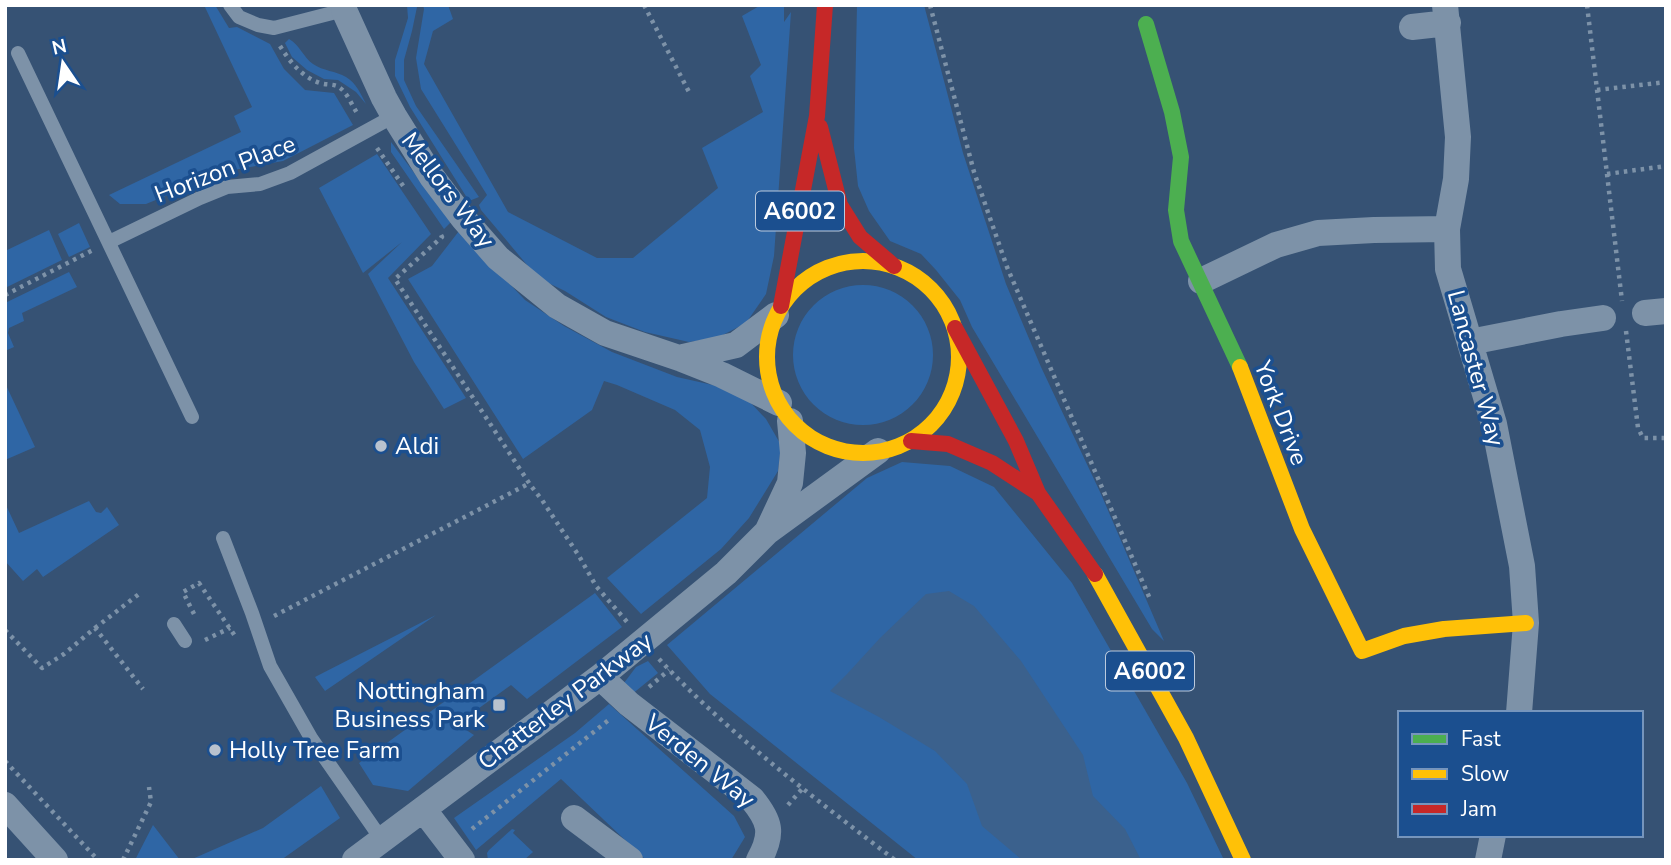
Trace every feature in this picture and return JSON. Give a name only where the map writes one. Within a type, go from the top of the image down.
[{"type":"main road","name":"A6002","points":[[825,5],[817,116],[778,311],[768,338],[767,363],[771,381],[785,412],[810,438],[827,447],[848,452],[894,448],[911,441],[933,425],[945,409],[956,384],[960,356],[955,328]]},
{"type":"main road","name":"York Drive","points":[[1146,24],[1172,112],[1181,157],[1176,209],[1181,241],[1240,366],[1301,528],[1362,650],[1404,636],[1444,629],[1525,623]]},
{"type":"main road","name":"A6002","points":[[817,116],[840,205],[860,237],[894,266]]},
{"type":"main road","name":"A6002","points":[[778,311],[805,280],[831,266],[849,262],[868,261],[894,266],[910,273],[940,298],[1016,441],[1038,494],[1100,581],[1186,738],[1243,860]]},
{"type":"main road","name":"A6002","points":[[911,441],[948,444],[992,463],[1038,494]]},
{"type":"street","name":"Mellors Way","points":[[345,7],[394,116],[432,177],[498,258],[557,306],[605,332],[722,375],[785,412]]},
{"type":"street","name":"Lancaster Way","points":[[1412,27],[1446,14],[1458,136],[1456,179],[1447,229],[1448,269],[1494,424],[1522,566],[1525,623],[1519,711]]},
{"type":"street","points":[[1201,281],[1276,245],[1318,233],[1447,229]]},
{"type":"street","points":[[679,358],[736,345],[778,311]]},
{"type":"street","points":[[1470,342],[1561,324],[1632,315]]},
{"type":"street","points":[[767,532],[790,483],[793,453],[785,412]]},
{"type":"street","points":[[767,532],[877,451]]},
{"type":"street","name":"Chatterley Parkway","points":[[355,860],[600,677],[726,573],[767,532]]},
{"type":"street","name":"Verden Way","points":[[600,677],[629,704],[752,799],[768,825],[767,842],[759,860]]},
{"type":"street","points":[[5,805],[55,860]]},
{"type":"street","points":[[423,809],[456,853]]},
{"type":"street","points":[[574,818],[630,860]]},
{"type":"street","points":[[1488,860],[1493,837]]},
{"type":"lane","points":[[230,5],[239,17],[274,28],[345,7]]},
{"type":"lane","points":[[18,54],[192,417]]},
{"type":"lane","name":"Horizon Place","points":[[109,242],[227,187],[260,184],[290,173],[394,116]]},
{"type":"lane","points":[[223,538],[270,666],[311,738],[382,840]]},
{"type":"lane","points":[[174,624],[185,641]]},
{"type":"path","points":[[644,5],[689,92]]},
{"type":"path","points":[[930,5],[974,172],[1007,267],[1152,605]]},
{"type":"path","points":[[1587,5],[1607,174],[1632,315],[1638,428],[1643,438],[1666,438]]},
{"type":"path","points":[[1597,90],[1666,82]]},
{"type":"path","points":[[1607,174],[1666,166]]},
{"type":"path","points":[[442,237],[395,279],[579,556],[596,586],[627,621]]},
{"type":"path","points":[[5,295],[109,242]]},
{"type":"path","points":[[199,623],[183,592],[199,583],[235,636],[530,483]]},
{"type":"path","points":[[5,630],[42,668],[64,654],[139,594]]},
{"type":"path","points":[[95,628],[143,689]]},
{"type":"path","points":[[203,631],[207,640],[230,628]]},
{"type":"path","points":[[654,655],[751,747],[895,860]]},
{"type":"path","points":[[456,853],[669,670]]},
{"type":"path","points":[[5,761],[98,860]]},
{"type":"path","points":[[123,860],[151,802],[149,787]]},
{"type":"shaded area","points":[[204,5],[215,5],[229,28],[237,27],[270,44],[284,69],[305,90],[334,93],[353,125],[283,161],[206,175],[185,188],[146,204],[120,204],[109,195],[241,132],[234,116],[252,107]]},
{"type":"shaded area","points":[[407,5],[417,7],[404,60],[404,80],[416,106],[479,197],[469,201],[410,107],[395,76],[395,60],[408,18]]},
{"type":"shaded area","points":[[423,5],[448,5],[453,19],[433,31],[424,64],[508,212],[597,258],[633,258],[718,188],[702,148],[763,112],[750,76],[761,65],[742,16],[761,5],[784,5],[784,22],[791,12],[774,256],[766,294],[746,323],[717,338],[689,342],[645,332],[606,317],[565,291],[538,278],[481,210],[479,205],[487,195],[421,89],[416,58]]},
{"type":"shaded area","points":[[857,5],[924,5],[963,153],[1006,284],[1164,641],[1152,629],[972,327],[960,300],[921,254],[890,241],[869,211],[858,186],[854,148]]},
{"type":"shaded area","points":[[289,39],[313,64],[350,79],[366,104],[356,92],[338,80],[324,79],[307,70],[292,57],[285,43]]},
{"type":"shaded area","points":[[391,142],[451,222],[444,229],[391,152]]},
{"type":"shaded area","points":[[377,154],[431,234],[388,278],[466,398],[444,409],[414,362],[368,274],[402,242],[363,273],[319,188]]},
{"type":"shaded area","points":[[79,223],[90,247],[69,257],[58,234]]},
{"type":"shaded area","points":[[49,230],[62,260],[5,288],[5,251]]},
{"type":"shaded area","points":[[459,231],[525,300],[564,326],[612,352],[677,377],[717,386],[749,401],[766,419],[781,445],[778,471],[749,518],[721,549],[641,614],[607,578],[707,498],[710,467],[700,430],[675,410],[604,381],[592,410],[523,459],[408,279],[432,266]]},
{"type":"shaded area","points":[[69,272],[77,287],[22,313],[24,321],[9,328],[8,333],[14,347],[5,351],[5,303]]},
{"type":"shaded area","points":[[863,285],[890,290],[912,306],[928,328],[933,355],[928,382],[912,404],[890,420],[863,425],[836,420],[814,404],[798,382],[793,355],[798,328],[814,306],[836,290]]},
{"type":"shaded area","points":[[5,383],[35,447],[5,460]]},
{"type":"shaded area","points":[[902,462],[950,466],[994,487],[1072,583],[1187,783],[1224,860],[918,860],[710,694],[667,645],[867,478]]},
{"type":"shaded area","points":[[89,501],[96,512],[101,513],[107,507],[119,525],[43,577],[37,569],[23,581],[5,561],[5,503],[19,533]]},
{"type":"shaded area","points":[[949,591],[974,606],[1021,661],[1083,755],[1093,796],[1125,829],[1141,860],[1022,860],[982,826],[967,784],[935,751],[830,691],[926,594]]},
{"type":"shaded area","points":[[595,593],[622,627],[527,699],[511,685],[457,724],[474,735],[408,791],[373,785],[359,763]]},
{"type":"shaded area","points":[[436,615],[325,691],[315,677]]},
{"type":"shaded area","points":[[648,661],[658,673],[631,695],[624,683],[636,667]]},
{"type":"shaded area","points":[[609,704],[734,816],[745,837],[731,860],[646,860],[561,779],[476,850],[454,818],[575,733]]},
{"type":"shaded area","points":[[321,786],[340,818],[281,860],[190,860],[263,828]]},
{"type":"shaded area","points":[[153,825],[180,860],[135,860]]},
{"type":"shaded area","points":[[512,829],[533,852],[524,860],[488,860],[489,850]]},
{"type":"traffic: fast","points":[[1146,24],[1172,112],[1181,157],[1176,210],[1181,241],[1240,367]]},
{"type":"traffic: slow","points":[[863,261],[900,268],[931,289],[952,320],[959,357],[952,394],[931,425],[900,446],[863,453],[826,446],[795,425],[774,394],[767,357],[774,320],[795,289],[826,268],[863,261]]},
{"type":"traffic: slow","points":[[1240,367],[1302,529],[1362,651],[1404,636],[1444,629],[1526,623]]},
{"type":"traffic: slow","points":[[1095,574],[1186,738],[1243,860]]},
{"type":"traffic: jam","points":[[781,306],[817,116],[825,5]]},
{"type":"traffic: jam","points":[[820,127],[840,205],[860,237],[894,266]]},
{"type":"traffic: jam","points":[[955,328],[1016,441],[1038,493],[1095,574]]},
{"type":"traffic: jam","points":[[911,441],[948,444],[992,463],[1038,493]]},
{"type":"place","name":"Aldi","points":[[381,446]]},
{"type":"place","name":"Nottingham Business Park","points":[[499,705]]},
{"type":"place","name":"Holly Tree Farm","points":[[215,750]]}]
